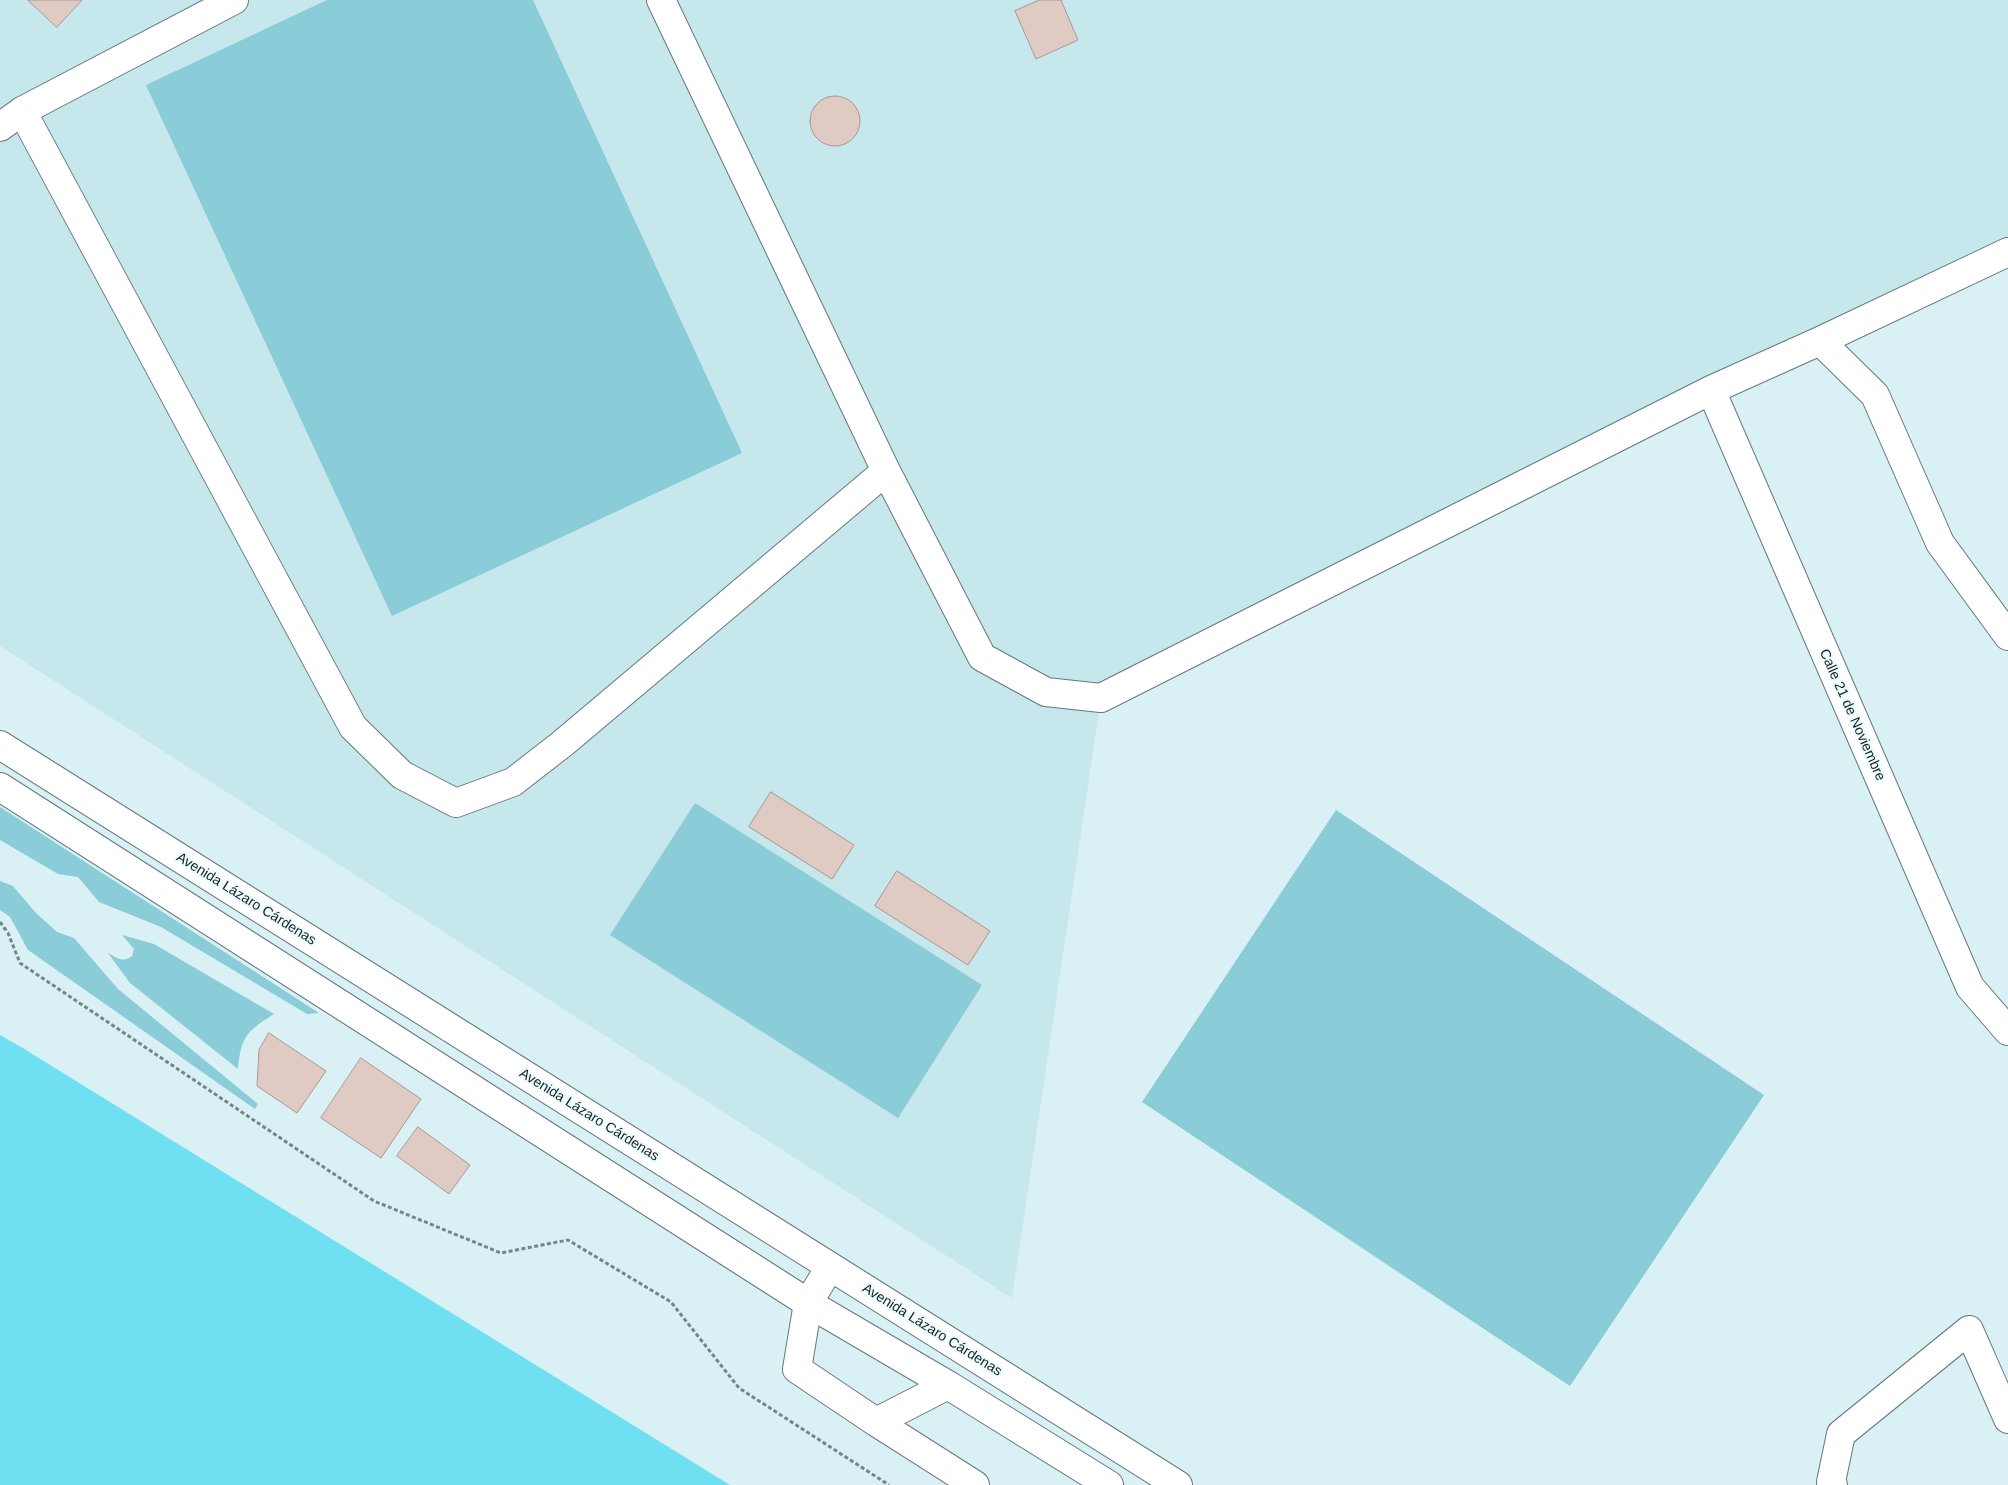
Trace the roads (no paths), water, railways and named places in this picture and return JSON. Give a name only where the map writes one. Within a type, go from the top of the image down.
[{"type":"street","points":[[0,127],[22,110],[234,0]]},
{"type":"street","points":[[662,0],[886,471],[982,658],[1046,692],[1101,698],[1711,390],[2008,252]]},
{"type":"street","points":[[22,110],[353,727],[402,775],[456,803],[514,782],[562,744],[886,471]]},
{"type":"street","points":[[1820,341],[1874,395],[1940,543],[2008,636]]},
{"type":"street","name":"Calle 21 de Noviembre","points":[[1711,390],[1970,987],[2008,1031]]},
{"type":"street","name":"Avenida Lázaro Cárdenas","points":[[0,745],[1178,1485]]},
{"type":"street","points":[[0,788],[808,1304],[948,1385],[1109,1485]]},
{"type":"street","points":[[830,1267],[808,1304],[796,1369],[975,1485]]},
{"type":"street","points":[[1833,1485],[1831,1482],[1841,1434],[1969,1330],[2008,1419]]},
{"type":"street","points":[[876,1422],[948,1385]]}]
